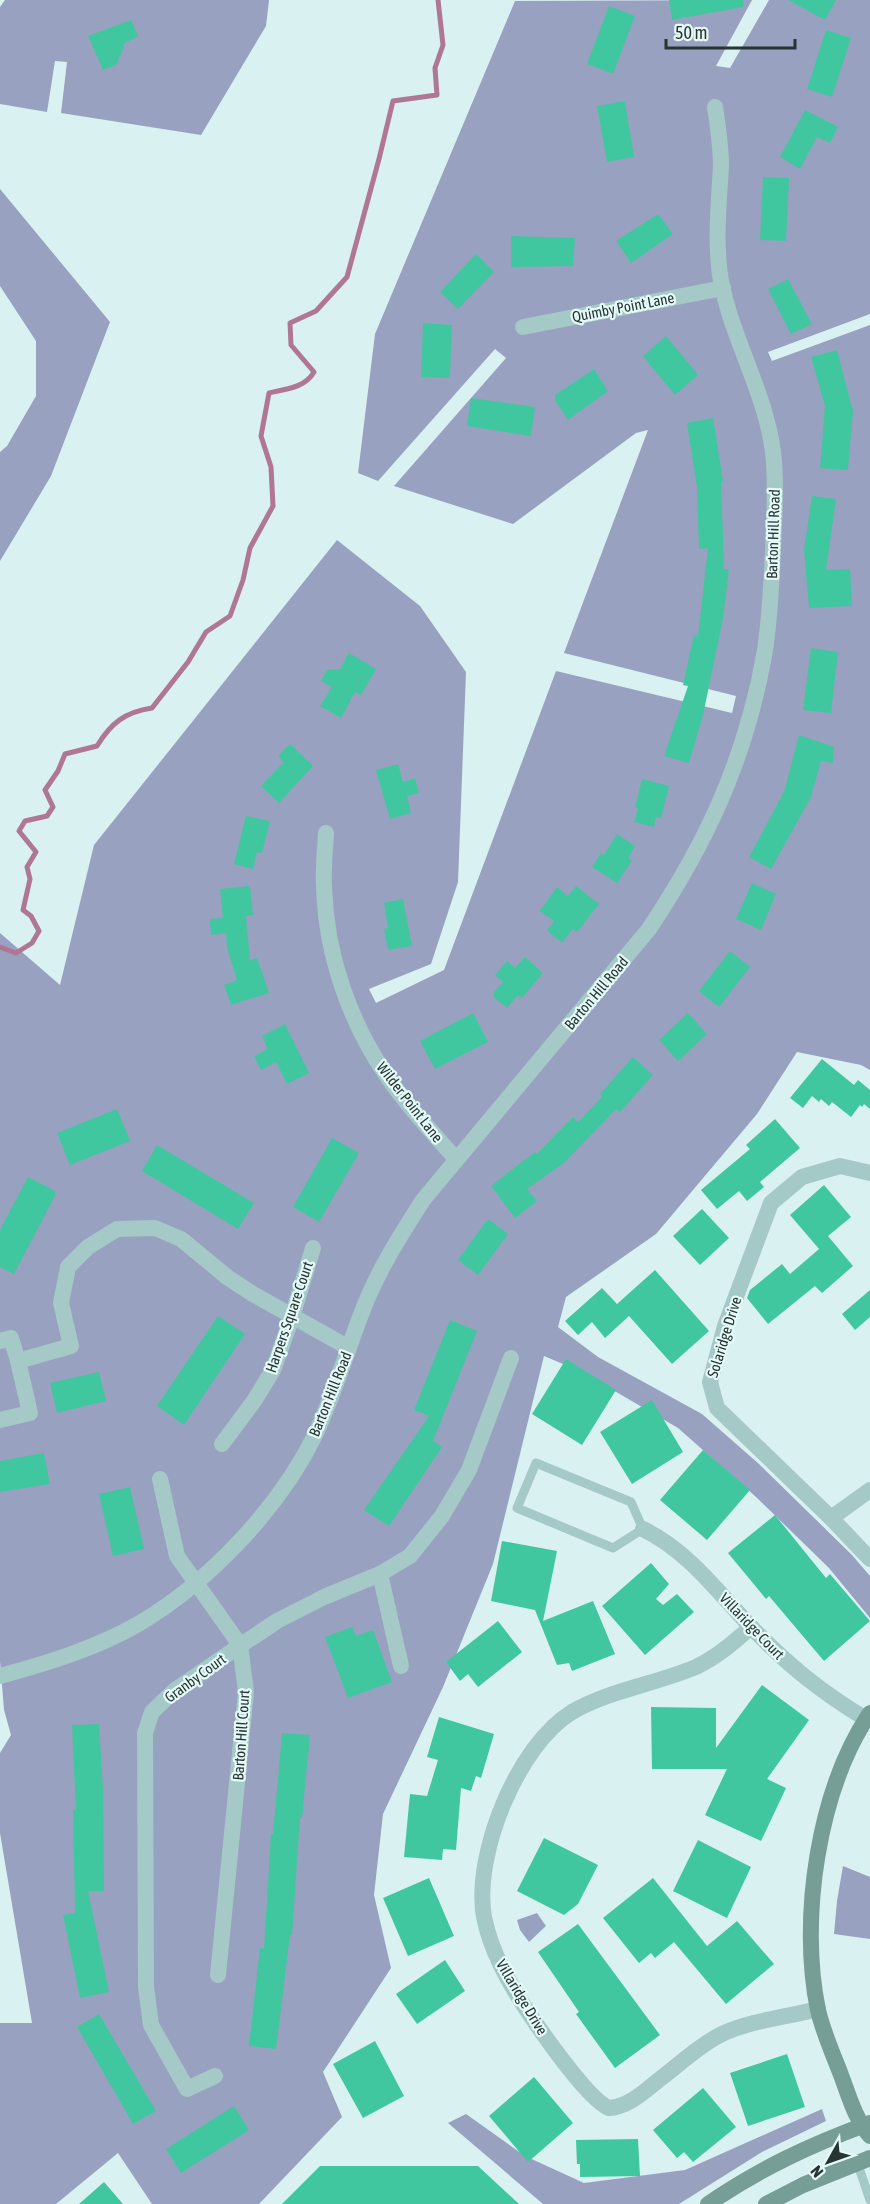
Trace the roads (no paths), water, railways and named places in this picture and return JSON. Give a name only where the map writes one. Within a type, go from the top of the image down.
[{"type":"main road","points":[[766,2204],[803,2185],[863,2160],[867,2129],[832,2053],[818,2009],[812,1944],[815,1868],[822,1830],[834,1790],[868,1716]]},
{"type":"main road","points":[[708,2204],[782,2159],[824,2140],[867,2129]]},
{"type":"street","name":"Barton Hill Road","points":[[0,1676],[56,1660],[139,1623],[196,1582],[236,1544],[270,1505],[296,1469],[314,1437],[331,1399],[369,1294],[394,1246],[423,1200],[649,929],[677,887],[705,838],[741,748],[753,708],[764,654],[770,604],[776,486],[773,452],[766,416],[730,316],[723,288],[719,262],[718,227],[720,139],[715,107]]},
{"type":"street","name":"Quimby Point Lane","points":[[523,327],[723,288]]},
{"type":"street","name":"Wilder Point Lane","points":[[326,833],[324,889],[330,939],[338,974],[353,1014],[371,1051],[389,1079],[456,1159]]},
{"type":"street","name":"Solaridge Drive","points":[[870,1173],[840,1166],[802,1177],[771,1203],[725,1326],[710,1382],[717,1408],[870,1559]]},
{"type":"street","points":[[18,1361],[71,1346],[61,1303],[68,1267],[88,1247],[117,1229],[155,1228],[181,1239],[227,1277],[292,1317],[349,1348]]},
{"type":"street","name":"Harpers Square Court","points":[[222,1444],[254,1401],[273,1370],[313,1248]]},
{"type":"street","points":[[0,1341],[11,1338],[30,1413],[0,1420]]},
{"type":"street","name":"Granby Court","points":[[215,2076],[187,2089],[151,2025],[146,1987],[146,1733],[152,1712],[175,1690],[277,1621],[324,1597],[380,1574],[410,1556],[442,1516],[469,1470],[511,1358]]},
{"type":"street","name":"Barton Hill Court","points":[[160,1479],[177,1556],[240,1645],[246,1692],[218,1975]]},
{"type":"street","points":[[831,1518],[870,1490]]},
{"type":"street","name":"Villaridge Court","points":[[643,1529],[675,1547],[751,1627],[809,1682],[833,1700],[868,1716]]},
{"type":"street","points":[[380,1574],[401,1666]]},
{"type":"street","name":"Villaridge Drive","points":[[751,1627],[716,1656],[697,1666],[593,1702],[558,1722],[545,1734],[531,1751],[518,1774],[488,1850],[484,1884],[484,1914],[492,1945],[521,2001],[576,2076],[599,2102],[609,2108],[625,2104],[638,2096],[723,2034],[737,2028],[818,2009]]},
{"type":"lane","points":[[536,1463],[631,1502],[643,1529],[613,1548],[517,1509],[536,1463]]},
{"type":"lane","points":[[863,2160],[870,2200]]},
{"type":"waterway","points":[[0,947],[16,953],[32,943],[39,931],[31,916],[23,910],[30,879],[27,867],[36,852],[19,831],[25,821],[47,816],[53,807],[45,790],[58,771],[65,754],[97,746],[113,725],[120,720],[134,712],[152,708],[188,662],[206,632],[230,616],[243,580],[250,548],[273,506],[271,467],[261,436],[269,393],[300,385],[314,372],[291,345],[290,323],[316,311],[347,277],[393,101],[437,95],[435,68],[443,45],[438,0]]}]
